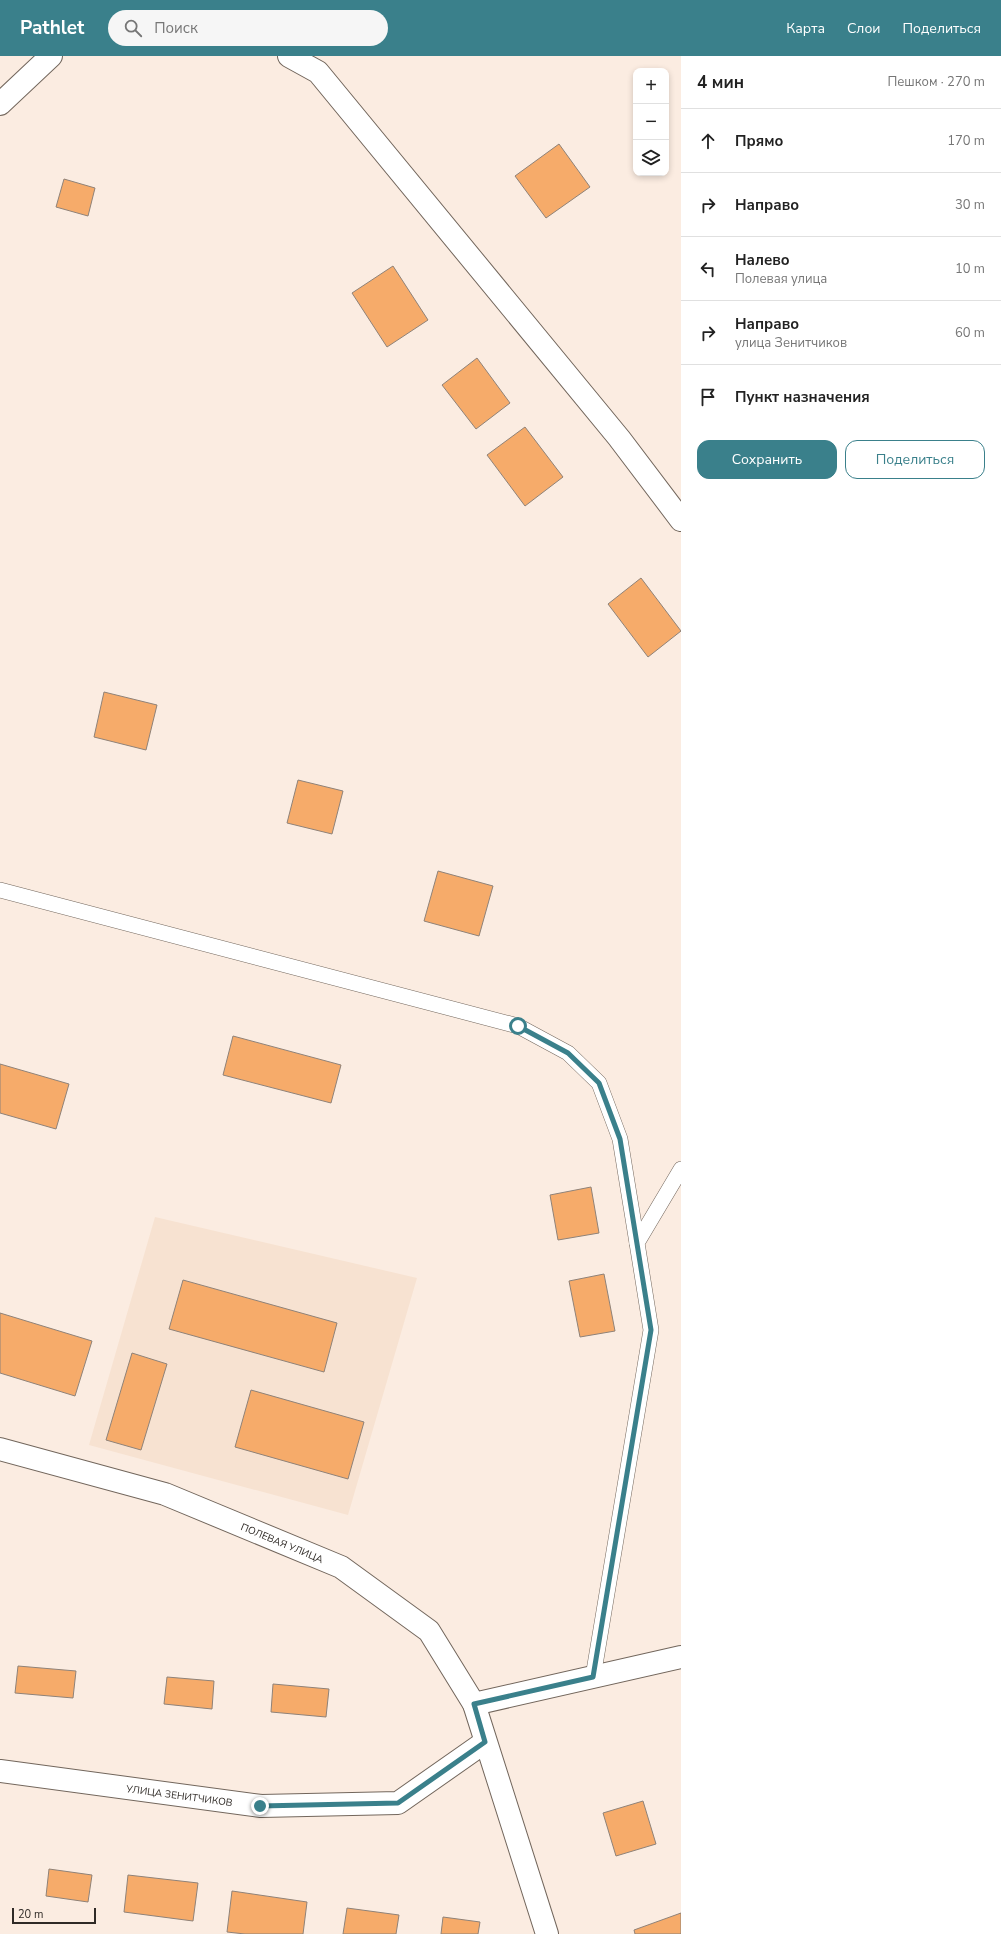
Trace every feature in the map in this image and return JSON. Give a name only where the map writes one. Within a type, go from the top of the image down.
[{"type":"street","points":[[0,104],[51,56]]},
{"type":"street","points":[[289,56],[318,72],[619,438],[681,520]]},
{"type":"street","name":"ПОЛЕВАЯ УЛИЦА","points":[[0,1450],[165,1494],[341,1567],[429,1631],[474,1704],[547,1934]]},
{"type":"street","points":[[474,1704],[681,1657]]},
{"type":"street","name":"УЛИЦА ЗЕНИТЧИКОВ","points":[[0,1771],[260,1806],[398,1803],[485,1742]]},
{"type":"lane","points":[[0,890],[518,1026],[568,1053],[599,1083],[620,1139],[651,1330],[593,1677]]},
{"type":"lane","points":[[637,1243],[681,1169]]},
{"type":"shaded area","points":[[155,1217],[417,1278],[348,1515],[89,1445]]},
{"type":"building","points":[[559,144],[590,187],[546,218],[515,176]]},
{"type":"building","points":[[64,179],[95,188],[88,216],[56,207]]},
{"type":"building","points":[[393,266],[428,320],[387,347],[352,293]]},
{"type":"building","points":[[477,358],[510,403],[476,429],[442,385]]},
{"type":"building","points":[[525,427],[563,477],[525,506],[487,455]]},
{"type":"building","points":[[641,578],[681,631],[648,657],[608,604]]},
{"type":"building","points":[[104,692],[157,705],[146,750],[94,737]]},
{"type":"building","points":[[298,780],[343,791],[332,834],[287,823]]},
{"type":"building","points":[[438,871],[493,886],[479,936],[424,921]]},
{"type":"building","points":[[233,1036],[341,1065],[331,1103],[223,1075]]},
{"type":"building","points":[[0,1064],[69,1084],[56,1129],[0,1113]]},
{"type":"building","points":[[591,1187],[599,1233],[558,1240],[550,1195]]},
{"type":"building","points":[[604,1274],[615,1331],[580,1337],[569,1281]]},
{"type":"building","points":[[183,1280],[337,1323],[324,1372],[169,1329]]},
{"type":"building","points":[[0,1313],[92,1341],[75,1396],[0,1373]]},
{"type":"building","points":[[132,1353],[167,1364],[141,1450],[106,1440]]},
{"type":"building","points":[[251,1390],[364,1422],[348,1479],[235,1447]]},
{"type":"building","points":[[18,1666],[76,1671],[73,1698],[15,1693]]},
{"type":"building","points":[[167,1677],[214,1681],[212,1709],[164,1704]]},
{"type":"building","points":[[273,1684],[329,1689],[326,1717],[271,1712]]},
{"type":"building","points":[[643,1801],[656,1844],[616,1856],[603,1813]]},
{"type":"building","points":[[49,1869],[92,1875],[88,1902],[46,1896]]},
{"type":"building","points":[[128,1875],[198,1883],[193,1921],[124,1912]]},
{"type":"building","points":[[232,1891],[307,1902],[303,1934],[245,1934],[227,1932]]},
{"type":"building","points":[[347,1908],[399,1915],[396,1934],[343,1934]]},
{"type":"building","points":[[681,1913],[681,1934],[635,1934],[634,1930]]},
{"type":"building","points":[[443,1917],[480,1922],[478,1934],[441,1934]]},
{"type":"route","points":[[260,1806],[398,1803],[485,1742],[474,1704],[593,1677],[651,1330],[620,1139],[599,1083],[568,1053],[518,1026]]}]
